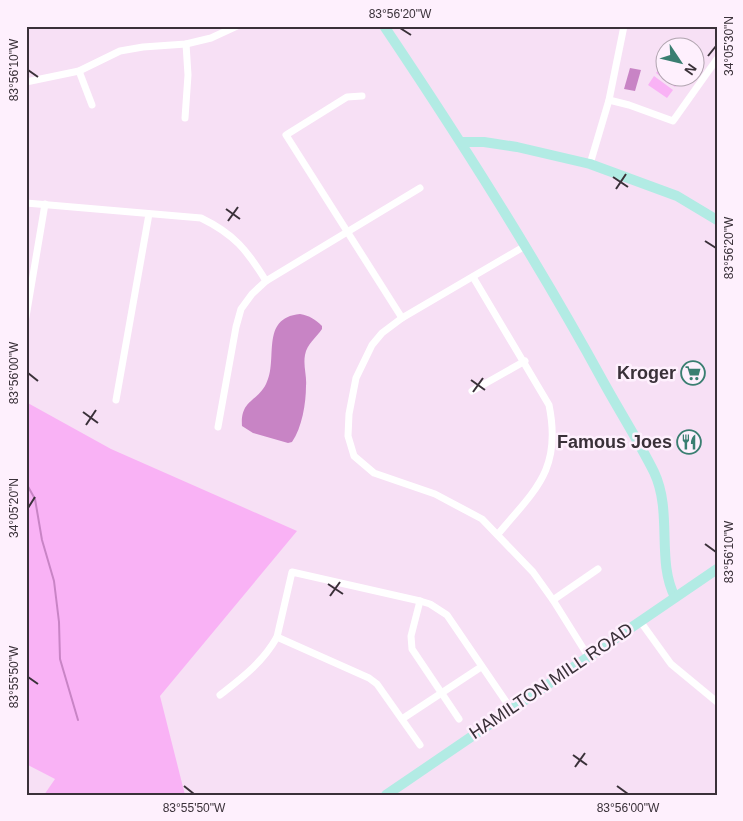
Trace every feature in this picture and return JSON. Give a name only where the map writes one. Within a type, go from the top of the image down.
[{"type":"street","points":[[26,82],[79,71],[120,51],[143,47],[186,44],[211,38],[237,26]]},
{"type":"street","points":[[384,26],[462,142],[569,318],[654,472],[664,504],[667,581],[675,597]]},
{"type":"street","points":[[590,164],[609,100],[624,26]]},
{"type":"street","points":[[185,118],[188,75],[186,44]]},
{"type":"street","points":[[609,100],[629,105],[673,122],[717,58]]},
{"type":"street","points":[[79,71],[92,105]]},
{"type":"street","points":[[362,96],[347,98],[286,136],[402,318]]},
{"type":"street","points":[[462,142],[484,142],[517,147],[590,164],[677,196],[717,220]]},
{"type":"street","points":[[218,427],[236,327],[241,309],[252,294],[266,281],[420,188]]},
{"type":"street","points":[[26,203],[201,218],[221,228],[236,239],[248,253],[266,281]]},
{"type":"street","points":[[26,318],[45,204]]},
{"type":"street","points":[[116,400],[150,214]]},
{"type":"street","points":[[525,246],[402,318],[382,333],[372,345],[356,378],[349,414],[348,436],[354,456],[374,473],[451,501],[482,519],[533,572],[588,656]]},
{"type":"street","points":[[473,278],[525,361],[549,405],[553,425],[550,461],[541,481],[498,534]]},
{"type":"street","points":[[472,391],[525,361]]},
{"type":"street","name":"HAMILTON MILL ROAD","points":[[386,795],[717,569]]},
{"type":"street","points":[[553,600],[598,570]]},
{"type":"street","points":[[220,694],[259,664],[277,637],[292,572],[430,604],[447,616],[510,709]]},
{"type":"street","points":[[420,601],[411,643],[412,650],[459,719]]},
{"type":"street","points":[[640,621],[671,664],[717,702]]},
{"type":"street","points":[[277,637],[369,678],[384,692],[420,746]]},
{"type":"street","points":[[402,719],[481,666]]},
{"type":"shaded area","points":[[630,68],[641,70],[635,91],[624,89]]},
{"type":"shaded area","points":[[654,76],[656,77],[656,88],[670,88],[673,90],[667,98],[648,85]]},
{"type":"shaded area","points":[[300,314],[315,320],[322,326],[322,329],[306,351],[304,363],[306,393],[303,415],[292,442],[288,443],[253,433],[242,426],[242,417],[246,406],[262,390],[270,374],[272,342],[279,323],[287,317]]},
{"type":"shaded area","points":[[26,402],[111,449],[297,531],[160,696],[185,795],[44,795],[55,779],[26,764]]},
{"type":"waterway","points":[[26,483],[35,499],[42,540],[54,581],[59,622],[60,659],[78,720]]},
{"type":"place","name":"Kroger","points":[[693,373]]},
{"type":"place","name":"Famous Joes","points":[[689,442]]}]
